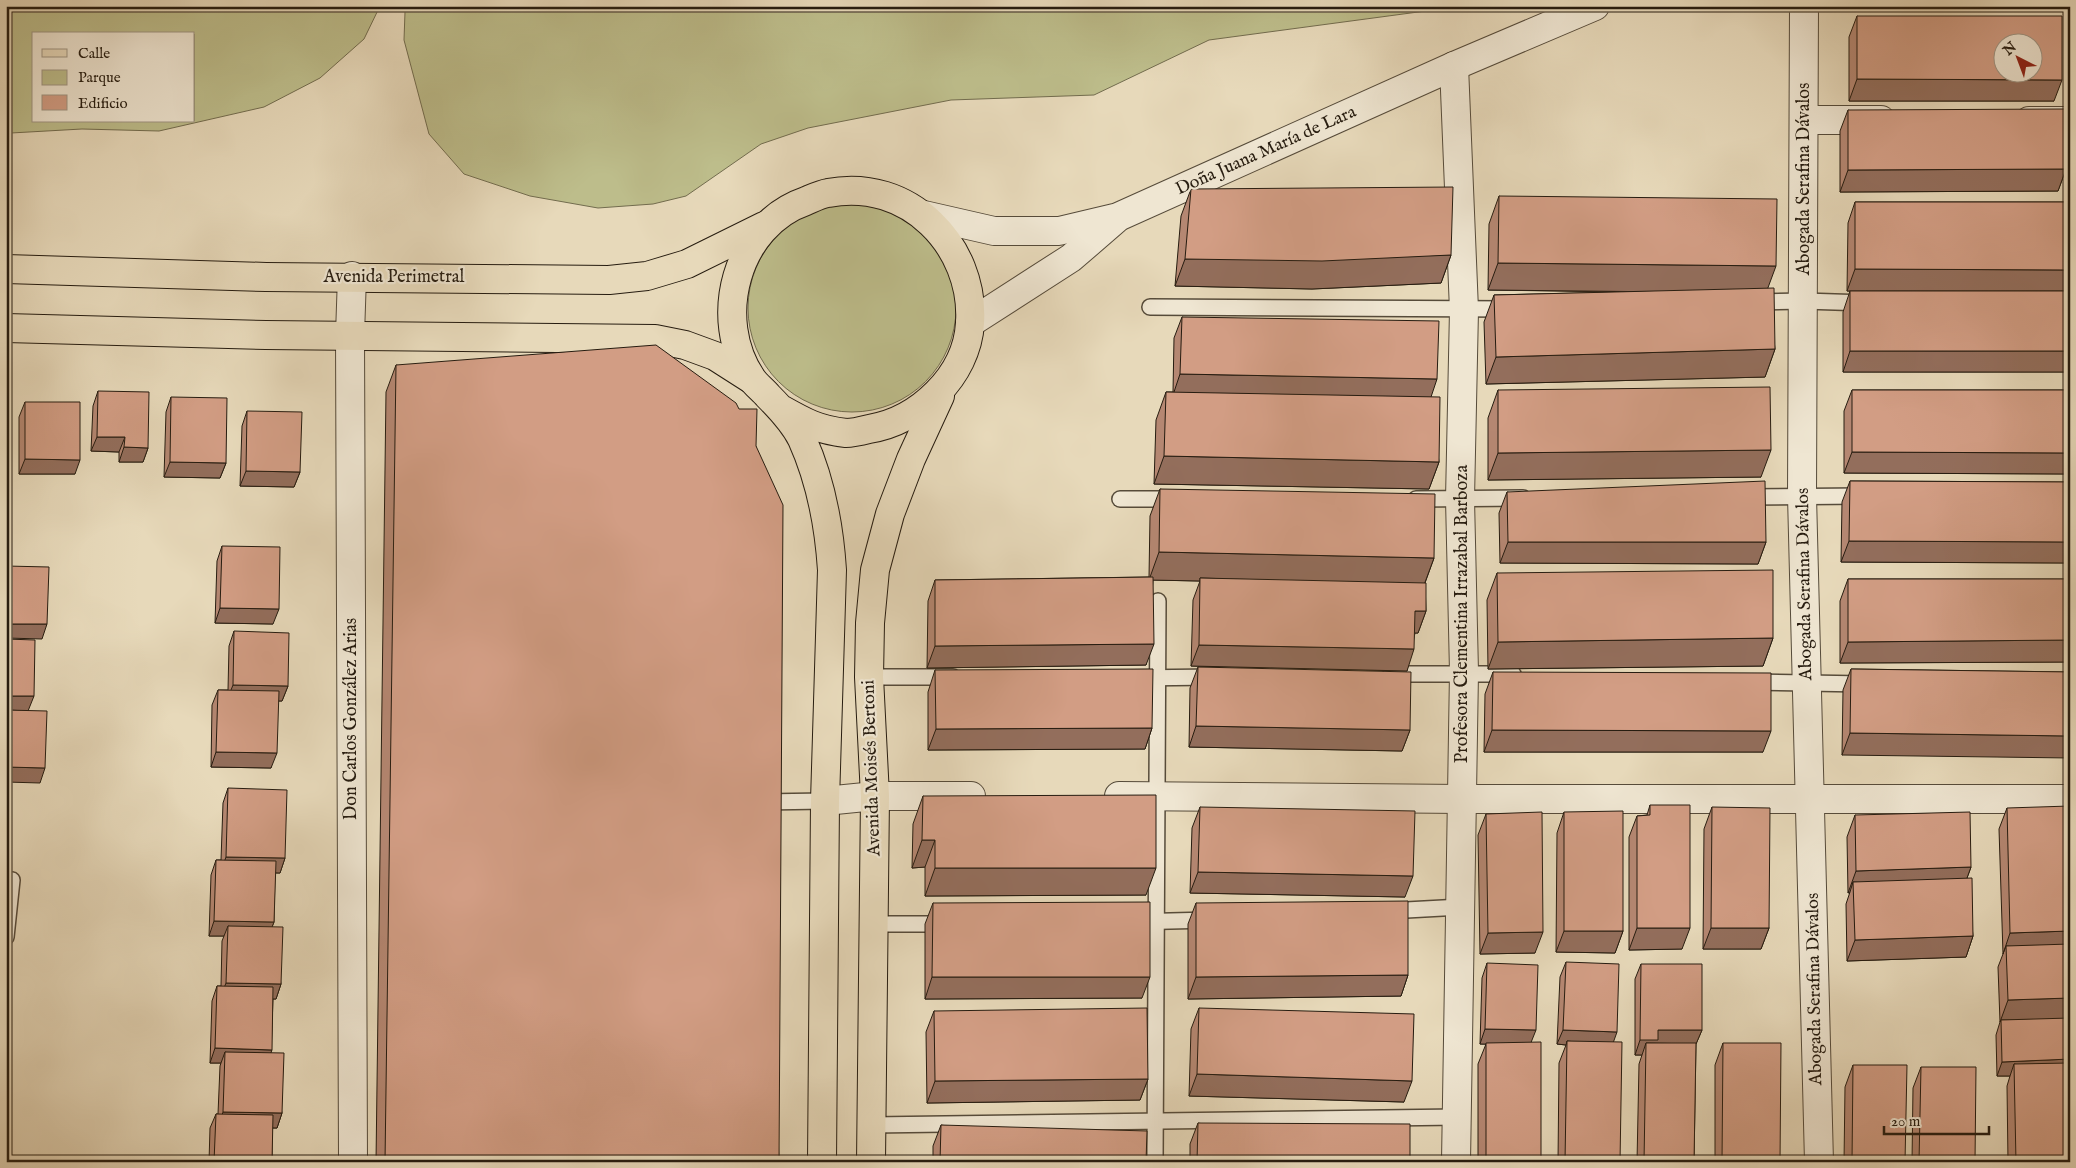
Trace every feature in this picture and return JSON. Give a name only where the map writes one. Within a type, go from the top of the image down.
[{"type":"main road","name":"Avenida Moisés Bertoni","points":[[822,1162],[825,801],[832,570],[830,533],[824,502],[812,463],[800,437],[781,409],[752,380],[737,349],[731,315],[735,281],[748,250],[770,223],[797,204],[828,193],[862,192],[895,199],[924,215],[952,245],[968,282],[970,324],[966,346],[957,368],[944,387],[911,459],[890,514],[875,570],[870,623],[869,677],[876,796],[871,1162]]},
{"type":"main road","name":"Avenida Perimetral","points":[[6,269],[266,277],[352,276],[609,280],[647,276],[687,264],[770,223]]},
{"type":"main road","points":[[6,328],[266,335],[655,339],[685,345],[715,356],[752,380]]},
{"type":"main road","name":"Avenida Moisés Bertoni","points":[[781,409],[814,427],[848,433],[884,427],[913,413],[944,387]]},
{"type":"street","name":"Doña Juana María de Lara","points":[[924,215],[994,231],[1059,230],[1118,217],[1454,66],[1595,6]]},
{"type":"street","name":"Abogada Serafina Dávalos","points":[[1804,6],[1802,496],[1819,1162]]},
{"type":"street","name":"Profesora Clementina Irrazabal Barboza","points":[[1454,66],[1464,310],[1460,499],[1464,672],[1456,1162]]},
{"type":"street","points":[[1805,120],[1903,120]]},
{"type":"street","points":[[2001,121],[2070,121]]},
{"type":"street","points":[[970,324],[1072,258],[1118,217]]},
{"type":"street","name":"Don Carlos González Arias","points":[[352,276],[350,335],[353,1162]]},
{"type":"street","points":[[825,801],[876,796],[992,796]]},
{"type":"street","points":[[1090,796],[1462,799],[2070,799]]},
{"type":"lane","points":[[1736,303],[1804,301],[1882,303]]},
{"type":"lane","points":[[1150,307],[1464,310],[1522,308]]},
{"type":"lane","points":[[1734,497],[1881,496]]},
{"type":"lane","points":[[1401,499],[1538,498]]},
{"type":"lane","points":[[1120,499],[1188,499]]},
{"type":"lane","points":[[1155,1162],[1158,601]]},
{"type":"lane","points":[[1375,674],[1464,672],[1532,675]]},
{"type":"lane","points":[[1118,678],[1227,676]]},
{"type":"lane","points":[[869,677],[969,677]]},
{"type":"lane","points":[[1738,681],[1875,684]]},
{"type":"lane","points":[[746,802],[825,801]]},
{"type":"lane","points":[[6,937],[12,880]]},
{"type":"lane","points":[[1372,912],[1461,907]]},
{"type":"lane","points":[[1118,923],[1226,919]]},
{"type":"lane","points":[[874,924],[962,924]]},
{"type":"lane","points":[[872,1125],[1458,1117]]},
{"type":"green space","points":[[6,6],[380,6],[364,39],[320,78],[264,107],[159,131],[82,129],[6,133]]},
{"type":"green space","points":[[408,6],[1443,6],[1433,10],[1209,40],[1094,95],[951,100],[808,128],[761,144],[686,196],[653,204],[598,208],[530,196],[464,174],[429,134],[404,40],[405,12]]},
{"type":"green space","points":[[852,204],[872,206],[901,216],[918,228],[932,242],[948,268],[954,288],[956,308],[954,328],[944,357],[932,374],[918,388],[892,404],[872,410],[852,412],[832,410],[803,400],[786,388],[772,374],[756,348],[750,328],[748,308],[750,288],[760,259],[772,242],[786,228],[812,212],[832,206]]},
{"type":"building","points":[[1857,16],[2062,16],[2062,80],[2044,80],[2044,32],[1994,32],[1994,80],[1857,79]]},
{"type":"building","points":[[2066,109],[2066,169],[1848,170],[1848,110]]},
{"type":"building","points":[[1453,187],[1451,255],[1322,261],[1185,259],[1191,189]]},
{"type":"building","points":[[1499,196],[1777,199],[1776,266],[1498,263]]},
{"type":"building","points":[[1855,202],[2070,202],[2070,270],[1855,269]]},
{"type":"building","points":[[1774,288],[1775,349],[1496,357],[1494,295]]},
{"type":"building","points":[[1850,291],[2070,291],[2070,351],[1850,351]]},
{"type":"building","points":[[1182,317],[1439,321],[1437,379],[1180,374]]},
{"type":"building","points":[[656,345],[736,403],[739,409],[757,409],[756,446],[783,505],[779,1162],[385,1162],[396,365]]},
{"type":"building","points":[[1770,387],[1771,450],[1498,453],[1498,390]]},
{"type":"building","points":[[1852,390],[2070,390],[2070,453],[1852,452]]},
{"type":"building","points":[[98,391],[149,392],[148,448],[124,447],[125,437],[97,437]]},
{"type":"building","points":[[1166,392],[1440,397],[1439,462],[1164,456]]},
{"type":"building","points":[[171,397],[227,398],[226,463],[170,462]]},
{"type":"building","points":[[25,402],[80,402],[80,460],[25,459]]},
{"type":"building","points":[[247,411],[302,412],[300,472],[246,471]]},
{"type":"building","points":[[1765,481],[1766,542],[1508,542],[1507,492]]},
{"type":"building","points":[[1850,481],[2070,482],[2070,542],[1849,541]]},
{"type":"building","points":[[1160,489],[1435,494],[1434,558],[1159,552]]},
{"type":"building","points":[[222,546],[280,547],[279,609],[220,608]]},
{"type":"building","points":[[6,566],[49,567],[47,624],[6,624]]},
{"type":"building","points":[[1773,570],[1773,638],[1498,642],[1497,573]]},
{"type":"building","points":[[1153,577],[1154,644],[935,646],[935,580]]},
{"type":"building","points":[[1200,578],[1426,583],[1426,611],[1415,611],[1414,649],[1199,645]]},
{"type":"building","points":[[1848,579],[2070,579],[2070,640],[1848,642]]},
{"type":"building","points":[[234,631],[289,633],[288,686],[233,685]]},
{"type":"building","points":[[6,639],[35,640],[34,696],[6,696]]},
{"type":"building","points":[[1198,667],[1411,672],[1410,730],[1196,726]]},
{"type":"building","points":[[1153,669],[1152,728],[936,729],[935,670]]},
{"type":"building","points":[[1851,669],[2070,672],[2070,736],[1850,733]]},
{"type":"building","points":[[1493,672],[1771,673],[1771,731],[1492,730]]},
{"type":"building","points":[[218,690],[279,691],[277,753],[216,752]]},
{"type":"building","points":[[6,710],[47,711],[45,768],[6,767]]},
{"type":"building","points":[[228,788],[287,790],[285,858],[226,857]]},
{"type":"building","points":[[1156,795],[1156,868],[935,868],[935,840],[922,840],[923,796]]},
{"type":"building","points":[[1650,805],[1690,805],[1690,928],[1637,928],[1637,816],[1650,815]]},
{"type":"building","points":[[2070,806],[2070,931],[2010,933],[2007,808]]},
{"type":"building","points":[[1200,807],[1415,811],[1413,876],[1198,872]]},
{"type":"building","points":[[1712,807],[1770,808],[1769,928],[1711,928]]},
{"type":"building","points":[[1623,811],[1623,931],[1564,931],[1564,812]]},
{"type":"building","points":[[1542,812],[1543,932],[1488,933],[1486,814]]},
{"type":"building","points":[[1970,812],[1971,867],[1856,871],[1855,815]]},
{"type":"building","points":[[216,860],[276,861],[274,922],[214,921]]},
{"type":"building","points":[[1972,878],[1973,936],[1855,940],[1853,882]]},
{"type":"building","points":[[1408,901],[1408,975],[1196,977],[1196,903]]},
{"type":"building","points":[[1150,902],[1150,977],[932,977],[933,903]]},
{"type":"building","points":[[228,926],[283,927],[281,984],[226,983]]},
{"type":"building","points":[[2070,944],[2070,998],[2008,1000],[2006,946]]},
{"type":"building","points":[[1566,962],[1619,964],[1617,1032],[1563,1030]]},
{"type":"building","points":[[1487,963],[1538,965],[1536,1030],[1485,1029]]},
{"type":"building","points":[[1641,964],[1702,964],[1702,1030],[1658,1030],[1658,1040],[1640,1040]]},
{"type":"building","points":[[217,986],[273,987],[272,1050],[215,1048]]},
{"type":"building","points":[[1147,1008],[1148,1079],[935,1081],[934,1011]]},
{"type":"building","points":[[1199,1008],[1414,1014],[1412,1081],[1197,1074]]},
{"type":"building","points":[[2070,1018],[2070,1059],[2002,1062],[2001,1020]]},
{"type":"building","points":[[1567,1041],[1622,1042],[1620,1162],[1565,1162]]},
{"type":"building","points":[[1541,1042],[1541,1162],[1486,1162],[1486,1043]]},
{"type":"building","points":[[1646,1043],[1696,1043],[1694,1162],[1644,1162]]},
{"type":"building","points":[[1723,1043],[1781,1043],[1780,1162],[1722,1162]]},
{"type":"building","points":[[225,1052],[284,1053],[282,1113],[223,1112]]},
{"type":"building","points":[[2070,1063],[2070,1162],[2016,1162],[2014,1064]]},
{"type":"building","points":[[1853,1065],[1907,1065],[1905,1162],[1852,1162]]},
{"type":"building","points":[[1921,1067],[1976,1067],[1975,1162],[1919,1162]]},
{"type":"building","points":[[216,1114],[273,1115],[272,1162],[214,1162]]},
{"type":"building","points":[[1198,1123],[1410,1124],[1410,1162],[1197,1162]]},
{"type":"building","points":[[941,1125],[1147,1131],[1146,1162],[940,1162]]}]
